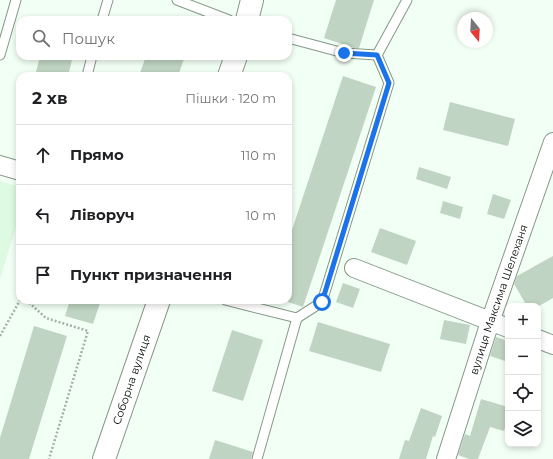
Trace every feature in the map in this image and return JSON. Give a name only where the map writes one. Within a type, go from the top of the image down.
[{"type":"street","points":[[248,16],[252,0]]},
{"type":"street","points":[[230,72],[235,60]]},
{"type":"street","name":"вулиця Максима Шелеханя","points":[[446,459],[490,322],[553,142]]},
{"type":"street","points":[[0,165],[16,170]]},
{"type":"street","points":[[354,268],[505,327]]},
{"type":"street","name":"Соборна вулиця","points":[[104,459],[158,304]]},
{"type":"street","points":[[541,340],[553,345]]},
{"type":"lane","points":[[0,55],[16,0]]},
{"type":"lane","points":[[103,16],[108,0]]},
{"type":"lane","points":[[177,0],[219,16]]},
{"type":"lane","points":[[377,55],[407,0]]},
{"type":"lane","points":[[292,39],[344,53],[377,55]]},
{"type":"lane","points":[[256,459],[297,318],[322,302],[389,83],[377,55]]},
{"type":"lane","points":[[88,72],[91,60]]},
{"type":"lane","points":[[241,304],[297,318]]},
{"type":"path","points":[[0,336],[18,304]]},
{"type":"path","points":[[30,304],[46,318],[88,331],[49,459]]},
{"type":"shaded area","points":[[0,181],[16,186],[16,227],[0,279]]},
{"type":"building","points":[[336,0],[374,0],[359,48],[354,48],[324,38]]},
{"type":"building","points":[[39,60],[72,60],[69,72],[36,72]]},
{"type":"building","points":[[145,60],[184,60],[179,72],[140,72]]},
{"type":"building","points":[[343,76],[376,87],[303,307],[292,303],[292,230]]},
{"type":"building","points":[[450,102],[515,119],[508,146],[443,130]]},
{"type":"building","points":[[419,167],[451,177],[447,189],[416,179]]},
{"type":"building","points":[[493,194],[511,200],[504,219],[487,214]]},
{"type":"building","points":[[443,201],[463,207],[460,219],[440,213]]},
{"type":"building","points":[[380,228],[416,241],[407,265],[371,252]]},
{"type":"building","points":[[553,256],[553,298],[541,305],[541,303],[525,303],[514,284],[517,276]]},
{"type":"building","points":[[343,283],[360,289],[353,308],[336,302]]},
{"type":"building","points":[[69,304],[100,304],[93,324],[65,316]]},
{"type":"building","points":[[444,320],[470,325],[466,344],[440,339]]},
{"type":"building","points":[[318,322],[390,344],[381,372],[309,351]]},
{"type":"building","points":[[34,326],[67,336],[29,459],[0,459],[0,438]]},
{"type":"building","points":[[232,330],[263,340],[243,401],[212,391]]},
{"type":"building","points":[[496,337],[505,340],[505,361],[490,356]]},
{"type":"building","points":[[481,399],[505,406],[504,431],[490,427],[478,459],[469,459],[458,455],[465,434],[470,436]]},
{"type":"building","points":[[421,408],[442,416],[435,437],[433,436],[426,459],[399,459],[405,440],[409,441]]},
{"type":"building","points":[[215,440],[253,452],[251,459],[209,459]]},
{"type":"route","points":[[322,302],[389,83],[377,55],[344,53]]}]
